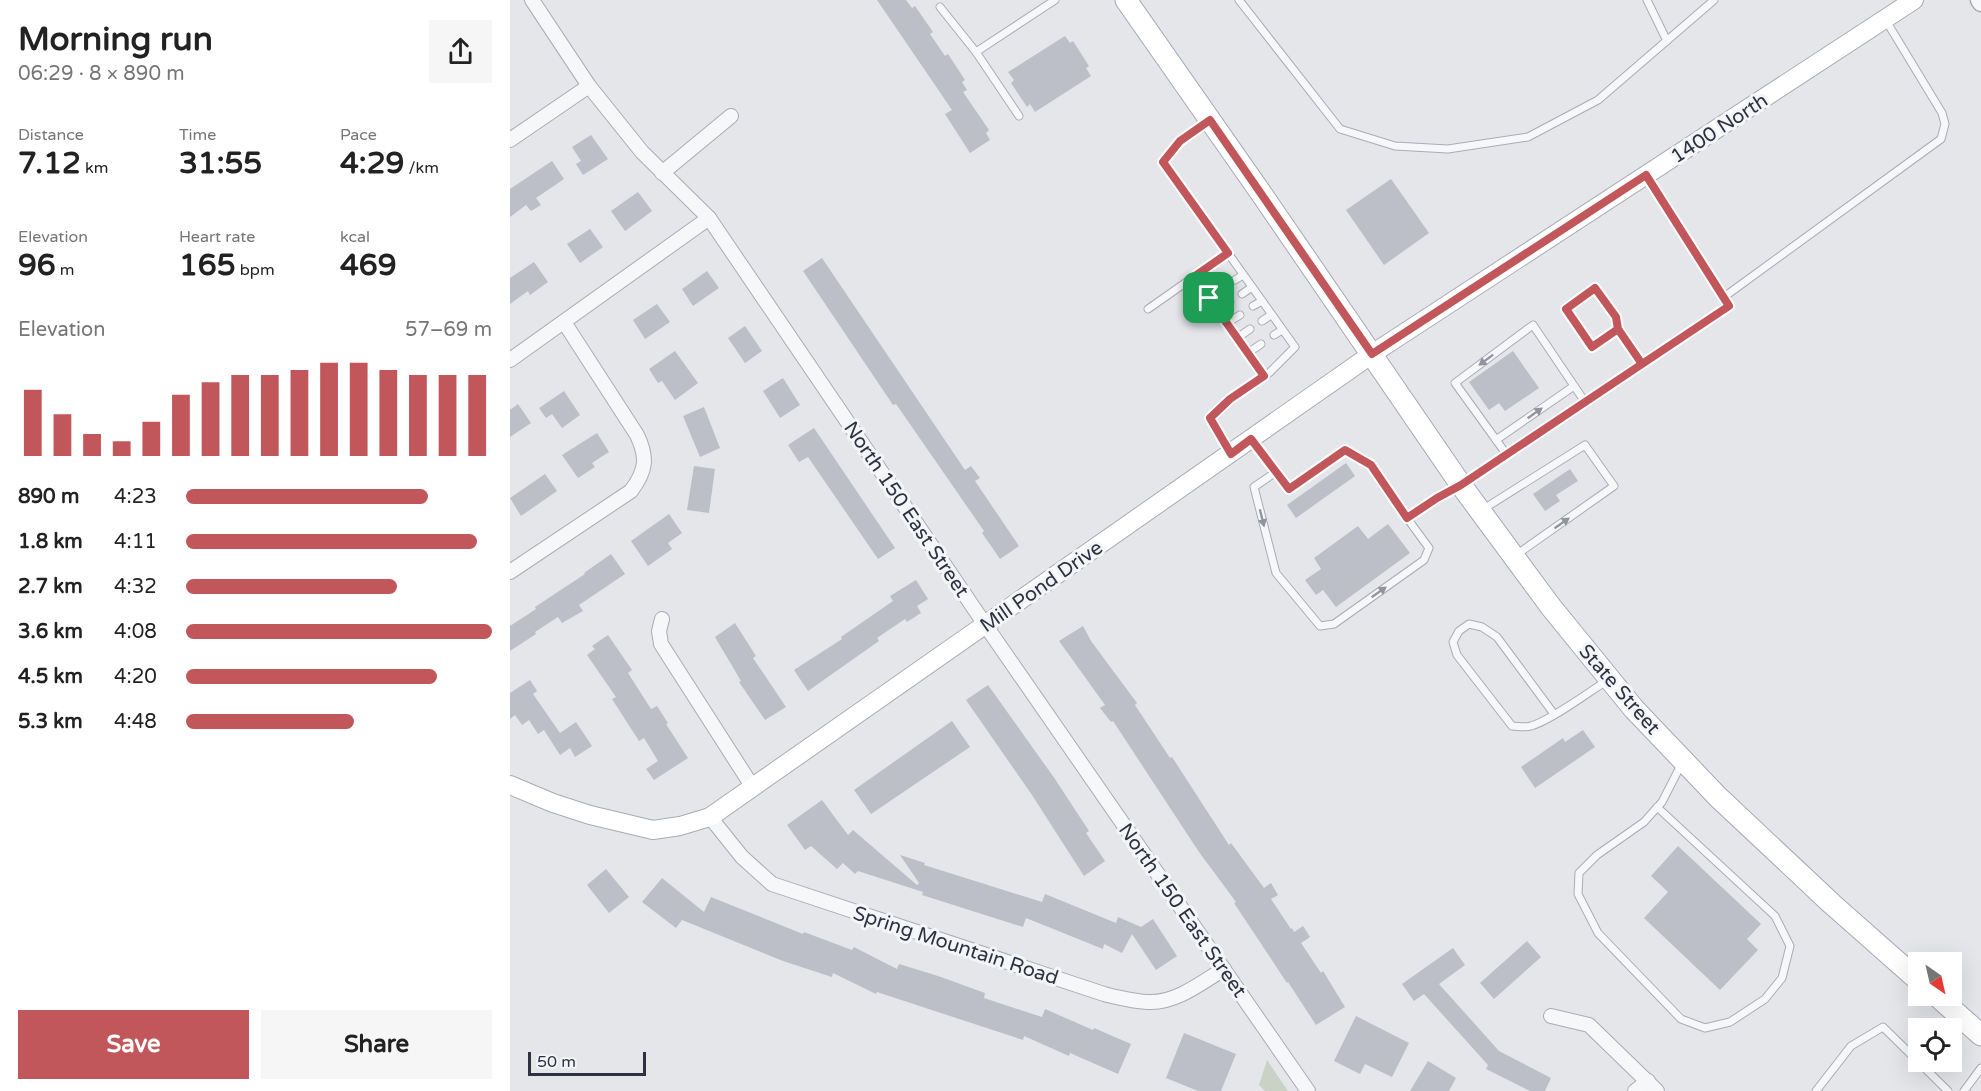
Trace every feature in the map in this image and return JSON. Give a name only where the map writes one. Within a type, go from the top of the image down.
[{"type":"main road","name":"State Street","points":[[1126,0],[1461,485],[1551,607],[1634,709],[1718,797],[1832,904],[1908,971]]},
{"type":"main road","name":"1400 North","points":[[1372,354],[1914,0]]},
{"type":"main road","name":"Mill Pond Drive","points":[[510,785],[590,815],[653,830],[680,826],[710,817],[1372,354]]},
{"type":"main road","points":[[1948,1006],[1981,1035]]},
{"type":"street","name":"North 150 East Street","points":[[532,0],[589,86],[642,152],[709,218],[986,626],[1308,1091]]},
{"type":"street","points":[[510,140],[589,86]]},
{"type":"street","points":[[662,173],[731,116]]},
{"type":"street","points":[[510,360],[709,218]]},
{"type":"street","points":[[510,572],[631,491],[641,477],[645,460],[637,435],[564,322]]},
{"type":"street","points":[[662,619],[658,632],[661,644],[752,786]]},
{"type":"street","name":"Spring Mountain Road","points":[[710,817],[742,857],[772,884],[1104,994],[1134,1001],[1154,1002],[1173,998],[1190,990],[1224,969]]},
{"type":"street","points":[[1551,1016],[1589,1025],[1653,1086]]},
{"type":"street","points":[[1635,1091],[1653,1086]]},
{"type":"lane","points":[[976,52],[1055,0]]},
{"type":"lane","points":[[1239,0],[1340,129],[1395,146],[1448,149],[1528,137],[1598,100],[1714,0]]},
{"type":"lane","points":[[1647,0],[1667,41]]},
{"type":"lane","points":[[940,6],[976,52],[1019,116]]},
{"type":"lane","points":[[1724,297],[1941,139],[1945,124],[1942,113],[1885,20]]},
{"type":"lane","points":[[1210,120],[1180,141],[1163,162],[1295,347],[1264,376],[1230,399],[1210,418],[1231,454]]},
{"type":"lane","points":[[1407,518],[1507,455],[1729,306],[1646,175]]},
{"type":"lane","points":[[1148,309],[1228,253]]},
{"type":"lane","points":[[1235,280],[1243,275]]},
{"type":"lane","points":[[1195,276],[1264,376]]},
{"type":"lane","points":[[1242,294],[1252,287]]},
{"type":"lane","points":[[1618,329],[1592,347],[1566,309],[1595,288],[1616,317],[1618,329],[1642,364]]},
{"type":"lane","points":[[1209,298],[1222,289]]},
{"type":"lane","points":[[1253,306],[1262,301]]},
{"type":"lane","points":[[1218,310],[1230,302]]},
{"type":"lane","points":[[1227,323],[1240,315]]},
{"type":"lane","points":[[1263,321],[1271,315]]},
{"type":"lane","points":[[1507,455],[1455,382],[1533,325],[1585,402]]},
{"type":"lane","points":[[1237,338],[1250,329]]},
{"type":"lane","points":[[1274,335],[1282,330]]},
{"type":"lane","points":[[1248,353],[1261,344]]},
{"type":"lane","points":[[1496,440],[1574,386]]},
{"type":"lane","points":[[1251,439],[1289,489],[1345,450],[1371,465],[1429,548],[1424,560],[1334,624],[1320,626],[1276,573],[1254,487],[1276,472]]},
{"type":"lane","points":[[1481,511],[1585,445],[1614,486],[1514,556]]},
{"type":"lane","points":[[1554,714],[1497,637],[1482,627],[1469,624],[1460,630],[1453,642],[1457,654],[1512,726],[1530,726],[1554,714],[1610,678]]},
{"type":"lane","points":[[1658,807],[1775,916],[1790,945],[1782,978],[1765,999],[1730,1023],[1705,1028],[1681,1019],[1598,933],[1578,894],[1579,873],[1597,855],[1644,822],[1658,807],[1683,760]]},
{"type":"lane","points":[[1816,1091],[1851,1046],[1883,1027],[1948,1091]]},
{"type":"lane","points":[[1964,1091],[1981,1068]]},
{"type":"shaded area","points":[[1267,1060],[1288,1091],[1265,1091],[1259,1085]]},
{"type":"building","points":[[877,0],[906,0],[912,8],[915,6],[933,32],[930,34],[945,56],[948,54],[965,80],[962,82],[967,90],[963,92],[989,130],[986,133],[990,140],[970,153],[945,114],[952,110]]},
{"type":"building","points":[[1065,36],[1070,43],[1073,41],[1089,66],[1086,68],[1091,76],[1035,112],[1030,104],[1027,107],[1011,83],[1014,80],[1008,72]]},
{"type":"building","points":[[591,135],[608,159],[583,175],[576,164],[581,161],[572,147]]},
{"type":"building","points":[[552,161],[564,179],[536,198],[541,205],[531,211],[526,205],[510,217],[510,189]]},
{"type":"building","points":[[1391,179],[1429,233],[1384,265],[1346,210]]},
{"type":"building","points":[[638,192],[652,211],[625,231],[611,211]]},
{"type":"building","points":[[590,229],[603,247],[580,263],[567,244]]},
{"type":"building","points":[[822,258],[965,470],[971,466],[980,478],[975,481],[1019,546],[1000,559],[982,533],[984,531],[896,404],[893,405],[803,271]]},
{"type":"building","points":[[534,262],[548,282],[530,295],[528,291],[510,304],[510,278]]},
{"type":"building","points":[[707,271],[719,288],[693,306],[682,289]]},
{"type":"building","points":[[657,304],[670,322],[645,339],[633,320]]},
{"type":"building","points":[[745,326],[762,351],[745,363],[728,338]]},
{"type":"building","points":[[675,351],[698,383],[675,400],[662,381],[658,383],[649,369]]},
{"type":"building","points":[[1513,351],[1539,388],[1505,411],[1499,403],[1489,410],[1469,382]]},
{"type":"building","points":[[783,378],[800,405],[780,418],[763,391]]},
{"type":"building","points":[[564,391],[580,415],[562,428],[552,414],[546,418],[539,408]]},
{"type":"building","points":[[518,404],[531,423],[510,437],[510,410]]},
{"type":"building","points":[[704,407],[720,448],[700,457],[683,416]]},
{"type":"building","points":[[814,428],[895,548],[878,559],[808,457],[799,462],[788,445]]},
{"type":"building","points":[[597,433],[609,452],[592,463],[595,467],[578,478],[562,455]]},
{"type":"building","points":[[1346,463],[1355,476],[1296,518],[1287,505]]},
{"type":"building","points":[[694,466],[715,469],[709,513],[687,510]]},
{"type":"building","points":[[1570,469],[1578,481],[1556,495],[1560,501],[1545,511],[1533,494]]},
{"type":"building","points":[[545,474],[557,491],[521,516],[510,498]]},
{"type":"building","points":[[669,514],[682,533],[668,543],[672,549],[648,566],[631,541]]},
{"type":"building","points":[[1388,524],[1410,553],[1336,607],[1323,590],[1316,595],[1305,580],[1321,569],[1314,558],[1358,526],[1368,539]]},
{"type":"building","points":[[611,554],[625,574],[579,605],[583,611],[562,623],[558,617],[510,651],[510,626]]},
{"type":"building","points":[[916,580],[928,599],[917,606],[921,613],[907,622],[905,619],[877,638],[879,641],[808,691],[794,670],[842,639],[841,637],[893,601],[890,596]]},
{"type":"building","points":[[735,623],[756,656],[753,658],[786,707],[765,720],[739,682],[741,681],[715,637]]},
{"type":"building","points":[[1083,626],[1091,641],[1137,703],[1135,705],[1229,845],[1231,843],[1264,888],[1271,883],[1278,895],[1271,899],[1291,929],[1294,932],[1303,926],[1310,937],[1301,943],[1321,973],[1323,971],[1345,1007],[1316,1025],[1287,983],[1234,903],[1236,902],[1199,852],[1113,721],[1111,722],[1100,708],[1105,705],[1059,641]]},
{"type":"building","points":[[608,635],[632,670],[628,673],[651,709],[657,706],[688,758],[654,780],[646,769],[658,761],[644,738],[639,741],[612,699],[616,697],[587,655],[595,649],[592,646]]},
{"type":"building","points":[[530,680],[537,691],[533,694],[560,733],[576,722],[592,746],[575,757],[570,748],[560,755],[544,730],[538,734],[529,720],[522,725],[515,715],[510,719],[510,693]]},
{"type":"building","points":[[988,685],[1055,779],[1089,831],[1086,833],[1105,861],[1084,876],[1032,795],[966,700]]},
{"type":"building","points":[[952,721],[970,747],[871,814],[854,790]]},
{"type":"building","points":[[1583,730],[1595,747],[1535,788],[1521,767],[1563,738],[1565,742]]},
{"type":"building","points":[[822,800],[848,835],[853,830],[917,885],[919,883],[900,855],[925,863],[924,865],[1042,902],[1045,894],[1116,923],[1118,917],[1141,927],[1153,919],[1177,956],[1156,970],[1132,934],[1122,953],[1104,944],[1103,949],[1026,918],[1023,927],[922,895],[923,892],[858,871],[855,874],[843,863],[837,869],[811,846],[805,850],[787,825]]},
{"type":"building","points":[[1678,846],[1761,924],[1747,939],[1758,950],[1720,990],[1644,918],[1668,892],[1651,876]]},
{"type":"building","points":[[606,869],[629,897],[609,913],[587,885]]},
{"type":"building","points":[[662,878],[704,912],[711,897],[803,934],[804,932],[852,950],[854,947],[897,969],[899,964],[938,976],[985,993],[984,998],[1042,1017],[1045,1009],[1131,1044],[1118,1074],[1024,1036],[1023,1040],[877,992],[876,994],[833,973],[832,977],[783,961],[682,920],[676,928],[642,902]]},
{"type":"building","points":[[1527,941],[1541,957],[1494,999],[1480,983]]},
{"type":"building","points":[[1453,948],[1465,965],[1439,984],[1499,1051],[1551,1078],[1545,1091],[1530,1091],[1486,1069],[1488,1065],[1424,994],[1414,1001],[1402,984]]},
{"type":"building","points":[[1356,1016],[1409,1043],[1392,1077],[1365,1064],[1360,1074],[1334,1061]]},
{"type":"building","points":[[1184,1033],[1236,1054],[1221,1091],[1198,1091],[1166,1078]]},
{"type":"building","points":[[1428,1061],[1456,1078],[1449,1091],[1410,1091]]},
{"type":"route","points":[[1209,298],[1195,276],[1228,253],[1163,162],[1180,141],[1210,120],[1372,354],[1646,175],[1729,306],[1642,364],[1618,329],[1616,317],[1595,288],[1566,309],[1592,347],[1618,329],[1642,364],[1461,485],[1407,518],[1371,465],[1345,450],[1289,489],[1251,439],[1231,454],[1210,418],[1230,399],[1264,376],[1209,298]]}]
